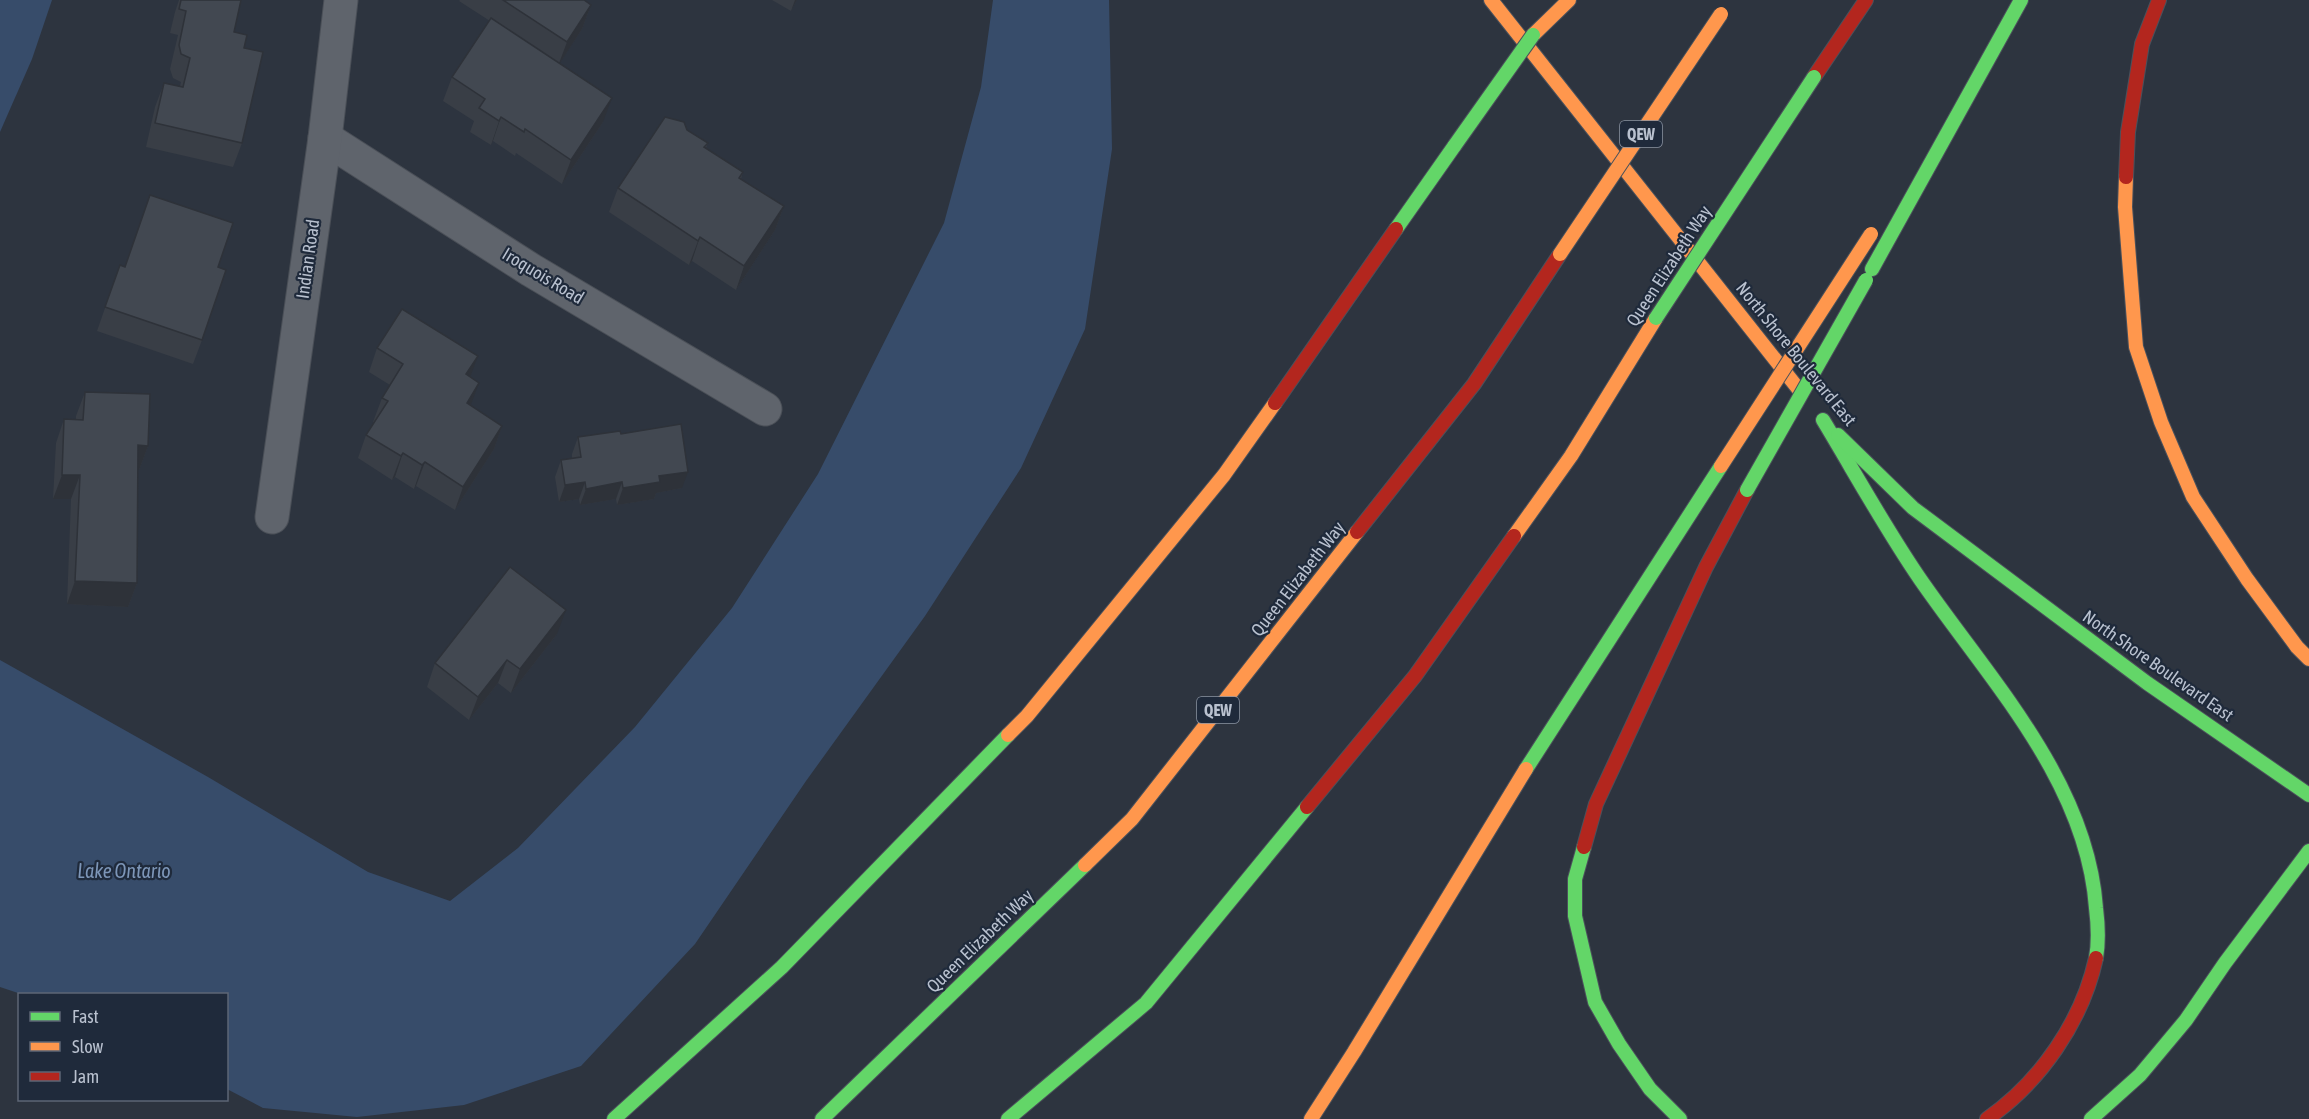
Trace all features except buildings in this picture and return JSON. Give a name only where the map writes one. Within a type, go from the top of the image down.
[{"type":"main road","name":"North Shore Boulevard East","points":[[1491,0],[1815,410],[1913,508],[2147,683],[2309,795]]},
{"type":"main road","points":[[1533,35],[1548,0]]},
{"type":"main road","points":[[614,1119],[782,967],[1027,716],[1224,475],[1533,35],[1569,0]]},
{"type":"main road","name":"Queen Elizabeth Way","points":[[822,1119],[1131,819],[1474,384],[1730,0]]},
{"type":"main road","name":"Queen Elizabeth Way","points":[[1008,1119],[1146,1003],[1415,675],[1571,456],[1656,318],[1866,0]]},
{"type":"main road","points":[[1680,1119],[1650,1089],[1619,1044],[1595,1002],[1575,916],[1575,879],[1596,804],[1706,567],[2021,0]]},
{"type":"main road","points":[[2159,0],[2142,44],[2128,132],[2126,207],[2136,347],[2161,422],[2193,497],[2247,579],[2297,647],[2309,659]]},
{"type":"main road","points":[[1897,195],[2012,16]]},
{"type":"main road","points":[[1311,1119],[1352,1058],[1551,727],[1874,229]]},
{"type":"main road","points":[[1815,410],[1918,577],[2027,731],[2057,779],[2090,858],[2099,906],[2097,957],[2081,1004],[2059,1046],[2031,1084],[1987,1119]]},
{"type":"main road","points":[[2091,1119],[2140,1075],[2186,1020],[2225,963],[2309,851]]},
{"type":"street","name":"Indian Road","points":[[273,517],[325,138],[341,0]]},
{"type":"street","name":"Iroquois Road","points":[[325,138],[531,270],[765,409]]},
{"type":"water","points":[[0,0],[52,0],[32,59],[0,132]]},
{"type":"water","name":"Lake Ontario","points":[[993,0],[1109,0],[1112,149],[1085,329],[1021,468],[925,616],[806,781],[695,944],[581,1066],[464,1105],[357,1117],[263,1108],[228,1090],[228,993],[18,993],[0,987],[0,660],[208,777],[368,872],[450,901],[518,848],[635,727],[732,608],[818,474],[944,223],[981,87]]},
{"type":"traffic: fast","points":[[1872,269],[2021,0]]},
{"type":"traffic: fast","points":[[1455,145],[1533,35]]},
{"type":"traffic: fast","points":[[1656,318],[1814,77]]},
{"type":"traffic: fast","points":[[1396,229],[1455,145]]},
{"type":"traffic: fast","points":[[1747,490],[1866,280]]},
{"type":"traffic: fast","points":[[1823,420],[1907,560],[2004,694],[2055,774],[2074,817],[2089,862],[2097,920],[2096,958]]},
{"type":"traffic: fast","points":[[1838,435],[1913,508],[2147,683],[2309,795]]},
{"type":"traffic: fast","points":[[1526,769],[1721,466]]},
{"type":"traffic: fast","points":[[614,1119],[782,967],[1008,735]]},
{"type":"traffic: fast","points":[[1008,1119],[1146,1003],[1307,807]]},
{"type":"traffic: fast","points":[[1584,847],[1575,879],[1575,916],[1595,1002],[1619,1044],[1650,1089],[1680,1119]]},
{"type":"traffic: fast","points":[[2091,1119],[2140,1075],[2186,1020],[2225,963],[2309,851]]},
{"type":"traffic: fast","points":[[822,1119],[1085,865]]},
{"type":"traffic: slow","points":[[1491,0],[1800,391]]},
{"type":"traffic: slow","points":[[1533,35],[1569,0]]},
{"type":"traffic: slow","points":[[1560,254],[1721,14]]},
{"type":"traffic: slow","points":[[2126,177],[2125,207],[2136,347],[2161,422],[2193,497],[2247,579],[2297,647],[2309,659]]},
{"type":"traffic: slow","points":[[1721,466],[1871,234]]},
{"type":"traffic: slow","points":[[1514,536],[1571,456],[1656,318]]},
{"type":"traffic: slow","points":[[1008,735],[1027,716],[1224,475],[1275,403]]},
{"type":"traffic: slow","points":[[1085,865],[1132,819],[1357,532]]},
{"type":"traffic: slow","points":[[1311,1119],[1526,769]]},
{"type":"traffic: jam","points":[[1814,77],[1866,0]]},
{"type":"traffic: jam","points":[[2126,177],[2128,132],[2142,44],[2159,0]]},
{"type":"traffic: jam","points":[[1275,403],[1396,229]]},
{"type":"traffic: jam","points":[[1357,532],[1474,384],[1560,254]]},
{"type":"traffic: jam","points":[[1584,847],[1596,804],[1706,567],[1747,490]]},
{"type":"traffic: jam","points":[[1307,807],[1415,676],[1514,536]]},
{"type":"traffic: jam","points":[[1987,1119],[2024,1087],[2056,1049],[2081,1005],[2096,958]]}]
